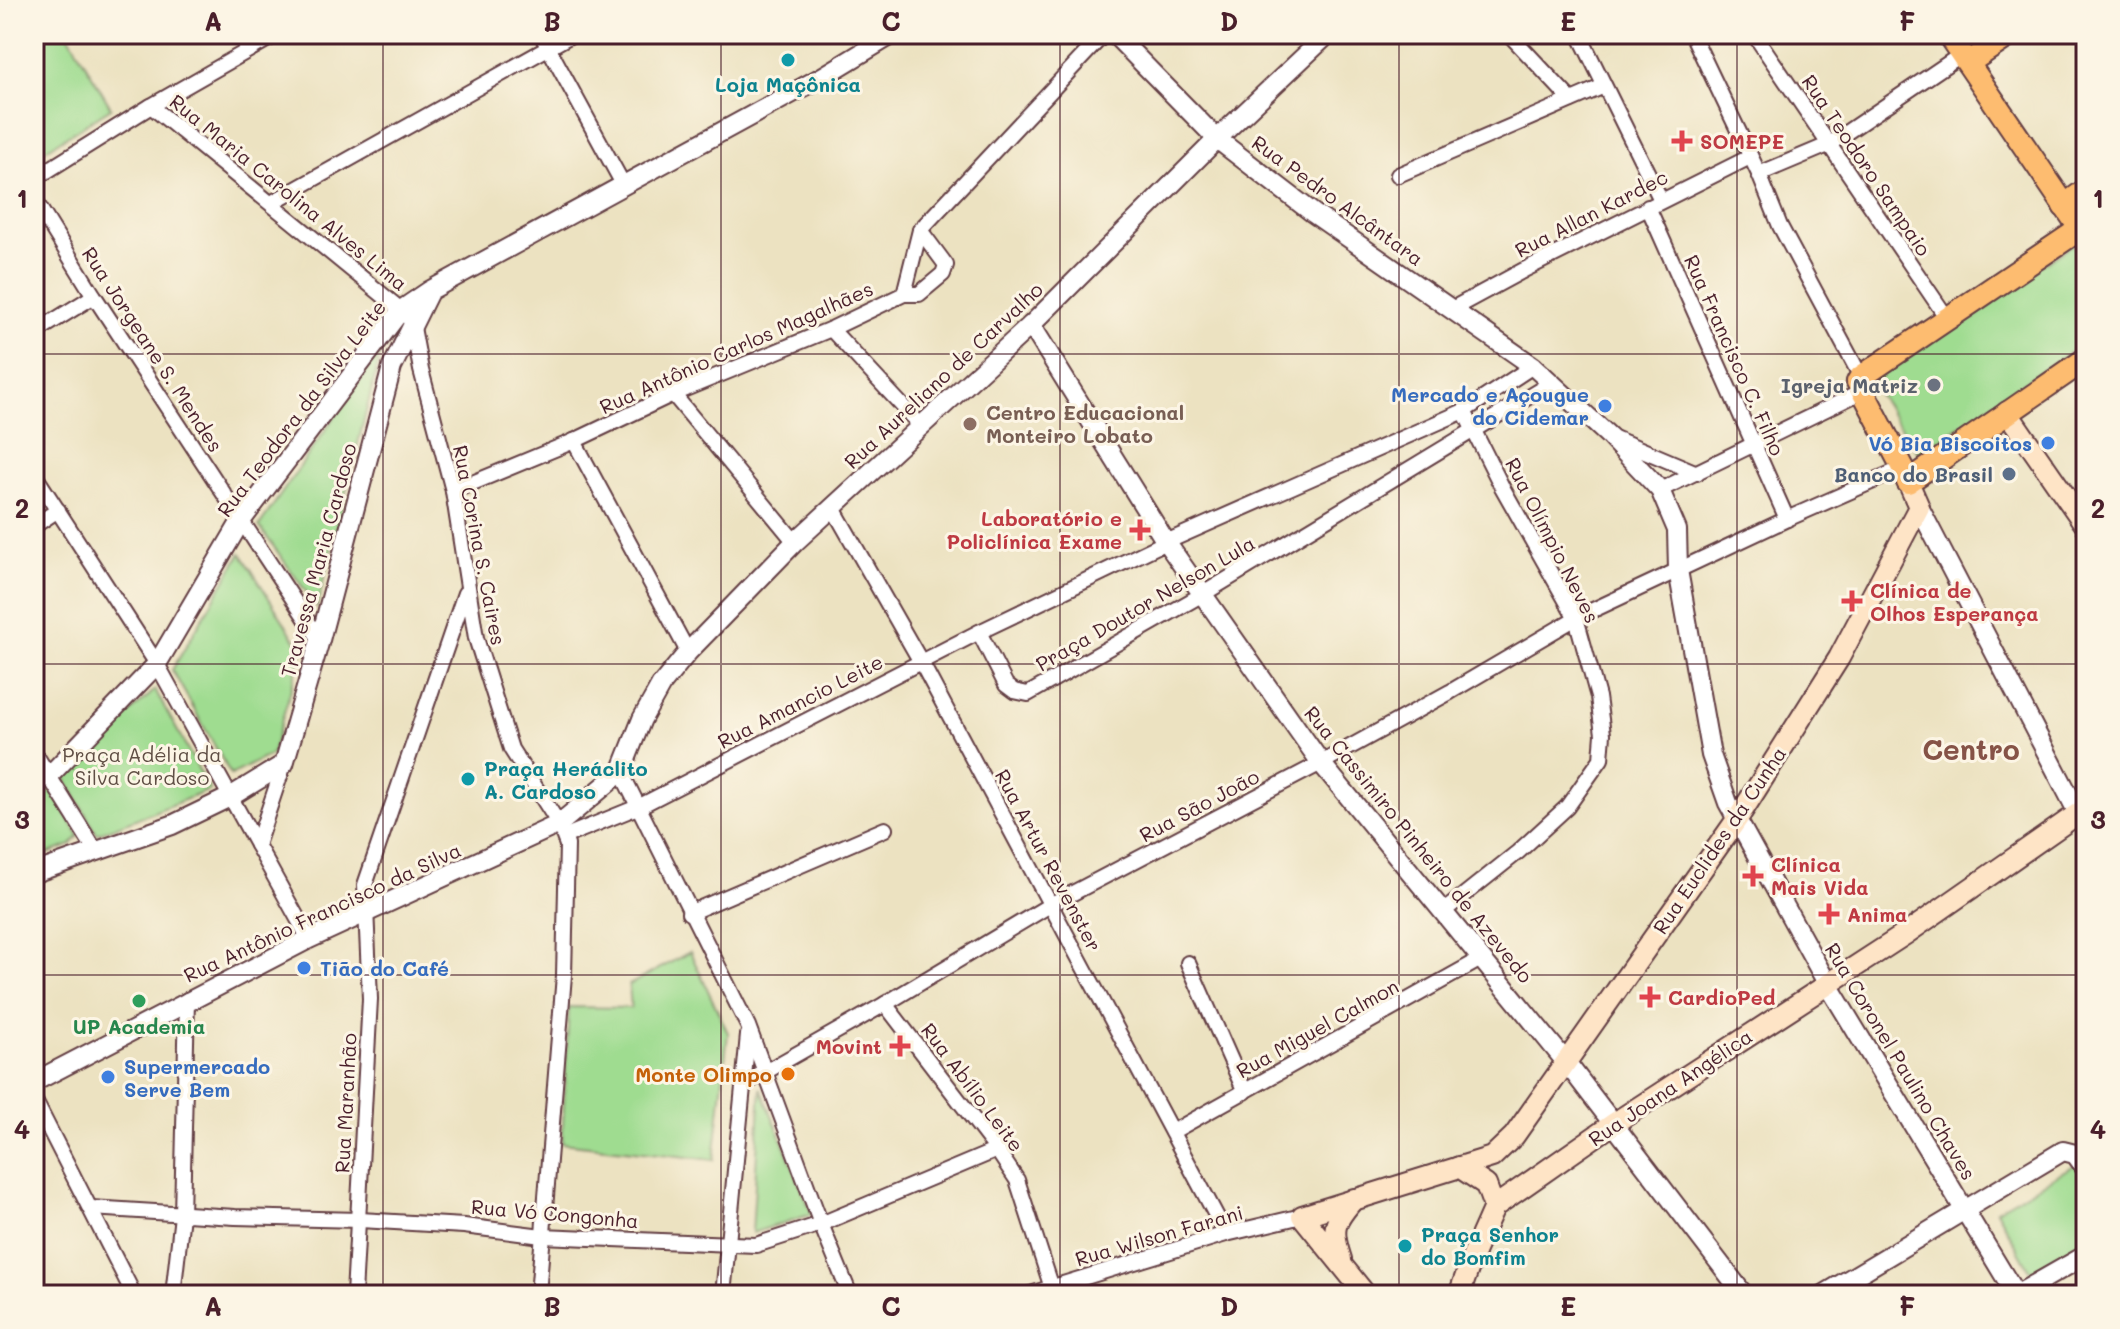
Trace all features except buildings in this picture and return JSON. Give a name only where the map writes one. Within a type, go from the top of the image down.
[{"type":"main road","points":[[1919,507],[1861,384],[1947,318],[2083,233],[1948,34]]},
{"type":"main road","points":[[1965,59],[2011,34]]},
{"type":"main road","points":[[2064,206],[2086,190]]},
{"type":"main road","points":[[1906,475],[2086,359]]},
{"type":"main road","points":[[2007,412],[2086,526]]},
{"type":"main road","name":"Rua Euclides da Cunha","points":[[1459,1167],[1492,1157],[1514,1136],[1738,818],[1839,658],[1919,507]]},
{"type":"main road","name":"Rua Joana Angélica","points":[[1494,1207],[1613,1124],[2083,816]]},
{"type":"main road","points":[[1366,1295],[1302,1216],[1459,1167],[1486,1185],[1494,1207],[1459,1295]]},
{"type":"main road","points":[[1342,1264],[1334,1237],[1337,1219],[1354,1199]]},
{"type":"street","points":[[34,179],[151,106],[277,34]]},
{"type":"street","points":[[541,34],[624,186]]},
{"type":"street","points":[[271,203],[573,34]]},
{"type":"street","name":"Rua Teodora da Silva Leite","points":[[41,779],[157,664],[241,521],[429,291],[822,77],[893,34]]},
{"type":"street","name":"Rua Antônio Carlos Magalhães","points":[[453,491],[574,441],[673,394],[831,329],[904,294],[920,230],[1104,34]]},
{"type":"street","name":"Rua Pedro Alcântara","points":[[1114,34],[1217,139],[1313,213],[1533,366],[1609,436],[1660,490]]},
{"type":"street","name":"Rua Aureliano de Carvalho","points":[[621,772],[642,719],[661,685],[688,652],[795,542],[1031,325],[1217,139],[1328,34]]},
{"type":"street","points":[[1509,34],[1571,100]]},
{"type":"street","name":"Rua Francisco C. Filho","points":[[1579,34],[1655,203],[1752,444],[1787,519]]},
{"type":"street","points":[[1660,490],[1861,384],[1780,226],[1759,174],[1692,34]]},
{"type":"street","name":"Rua Teodoro Sampaio","points":[[1754,34],[1947,318]]},
{"type":"street","points":[[1759,174],[1828,145],[1965,59]]},
{"type":"street","points":[[1398,175],[1604,86]]},
{"type":"street","name":"Rua Maria Carolina Alves Lima","points":[[151,106],[407,316]]},
{"type":"street","name":"Rua Allan Kardec","points":[[1452,309],[1750,157]]},
{"type":"street","name":"Rua Jorgeane S. Mendes","points":[[34,199],[94,296],[320,640]]},
{"type":"street","points":[[904,294],[919,294],[943,274],[946,265],[920,230]]},
{"type":"street","points":[[34,333],[94,296]]},
{"type":"street","name":"Rua Corina S. Caires","points":[[407,316],[453,491],[476,638],[511,749],[562,830]]},
{"type":"street","name":"Travessa Maria Cardoso","points":[[257,845],[320,640],[407,316]]},
{"type":"street","name":"Rua Cassimiro Pinheiro de Azevedo","points":[[1031,325],[1166,542],[1321,763],[1566,1062],[1744,1295]]},
{"type":"street","points":[[831,329],[922,427]]},
{"type":"street","name":"Praça Doutor Nelson Lula","points":[[1533,366],[1464,411],[1166,542],[979,632],[1006,685],[1014,691],[1028,694],[1203,594],[1553,382]]},
{"type":"street","points":[[673,394],[795,542]]},
{"type":"street","name":"Rua Olímpio Neves","points":[[1444,911],[1518,852],[1567,807],[1601,759],[1603,734],[1598,697],[1576,618],[1502,487],[1464,411]]},
{"type":"street","points":[[1609,436],[1697,473]]},
{"type":"street","points":[[574,441],[688,652]]},
{"type":"street","points":[[34,474],[157,664],[309,939]]},
{"type":"street","name":"Rua São João","points":[[744,1084],[1050,905],[1321,763],[1576,618],[1787,519],[1906,475]]},
{"type":"street","name":"Rua Coronel Paulino Chaves","points":[[1660,490],[1677,530],[1678,570],[1711,755],[1728,803],[1827,983],[2016,1295]]},
{"type":"street","points":[[1919,507],[2083,816]]},
{"type":"street","name":"Rua Artur Revenster","points":[[833,508],[921,662],[1226,1234]]},
{"type":"street","points":[[34,526],[58,510]]},
{"type":"street","points":[[368,913],[365,885],[466,589]]},
{"type":"street","name":"Rua Amancio Leite","points":[[562,830],[640,806],[979,632]]},
{"type":"street","points":[[34,752],[41,779],[95,850]]},
{"type":"street","points":[[34,873],[172,825],[230,797],[284,764]]},
{"type":"street","points":[[621,772],[748,1026],[850,1295]]},
{"type":"street","name":"Rua Antônio Francisco da Silva","points":[[34,1082],[309,939],[562,830],[621,772]]},
{"type":"street","points":[[689,913],[885,829]]},
{"type":"street","points":[[538,1295],[564,975],[562,830]]},
{"type":"street","name":"Rua Maranhão","points":[[354,1295],[370,999],[368,913]]},
{"type":"street","name":"Rua Miguel Calmon","points":[[1172,1132],[1481,959]]},
{"type":"street","points":[[1188,963],[1245,1092]]},
{"type":"street","points":[[173,1295],[182,1215],[187,1000]]},
{"type":"street","name":"Rua Abílio Leite","points":[[885,1004],[1017,1180],[1052,1288]]},
{"type":"street","points":[[723,1295],[725,1245],[748,1026]]},
{"type":"street","points":[[34,1099],[134,1295]]},
{"type":"street","name":"Rua Vó Congonha","points":[[91,1208],[182,1215],[360,1220],[464,1226],[542,1236],[756,1245],[821,1224],[997,1150]]},
{"type":"street","points":[[1823,1295],[2063,1151],[2075,1154],[2086,1169]]},
{"type":"street","name":"Rua Wilson Farani","points":[[1027,1295],[1226,1234],[1302,1216]]},
{"type":"street","points":[[2016,1295],[2086,1255]]},
{"type":"green space","points":[[34,34],[68,34],[111,108],[34,157]]},
{"type":"green space","points":[[2073,244],[2086,263],[2086,341],[1919,454],[1870,382]]},
{"type":"green space","points":[[382,348],[317,607],[259,526]]},
{"type":"green space","points":[[241,553],[302,651],[272,754],[231,775],[172,670]]},
{"type":"green space","name":"Praça Adélia da Silva Cardoso","points":[[155,690],[210,790],[97,834],[63,774]]},
{"type":"green space","name":"Praça Adélia da Silva Cardoso","points":[[34,791],[53,792],[79,836],[71,845],[34,859]]},
{"type":"green space","points":[[690,952],[728,1033],[714,1160],[562,1143],[569,1007],[631,1008],[629,985]]},
{"type":"green space","points":[[761,1088],[812,1214],[752,1233]]},
{"type":"green space","points":[[2078,1163],[2086,1176],[2086,1244],[2032,1274],[1996,1210]]},
{"type":"place","name":"Loja Maçônica","points":[[788,60]]},
{"type":"place","name":"SOMEPE","points":[[1682,141]]},
{"type":"place","name":"Igreja Matriz","points":[[1934,385]]},
{"type":"place","name":"Mercado e Açougue do Cidemar","points":[[1605,406]]},
{"type":"place","name":"Centro Educacional Monteiro Lobato","points":[[970,424]]},
{"type":"place","name":"Vó Bia Biscoitos","points":[[2048,443]]},
{"type":"place","name":"Banco do Brasil","points":[[2009,474]]},
{"type":"place","name":"Laboratório e Policlínica Exame","points":[[1140,530]]},
{"type":"place","name":"Clínica de Olhos Esperança","points":[[1852,601]]},
{"type":"place","name":"Praça Heráclito A. Cardoso","points":[[468,779]]},
{"type":"place","name":"Clínica Mais Vida","points":[[1753,876]]},
{"type":"place","name":"Anima","points":[[1829,914]]},
{"type":"place","name":"Tião do Café","points":[[304,968]]},
{"type":"place","name":"CardioPed","points":[[1650,997]]},
{"type":"place","name":"UP Academia","points":[[139,1001]]},
{"type":"place","name":"Movint","points":[[900,1046]]},
{"type":"place","name":"Monte Olimpo","points":[[788,1074]]},
{"type":"place","name":"Supermercado Serve Bem","points":[[108,1077]]},
{"type":"place","name":"Praça Senhor do Bomfim","points":[[1405,1246]]},
{"type":"district","name":"Centro","points":[[1971,749]]}]
